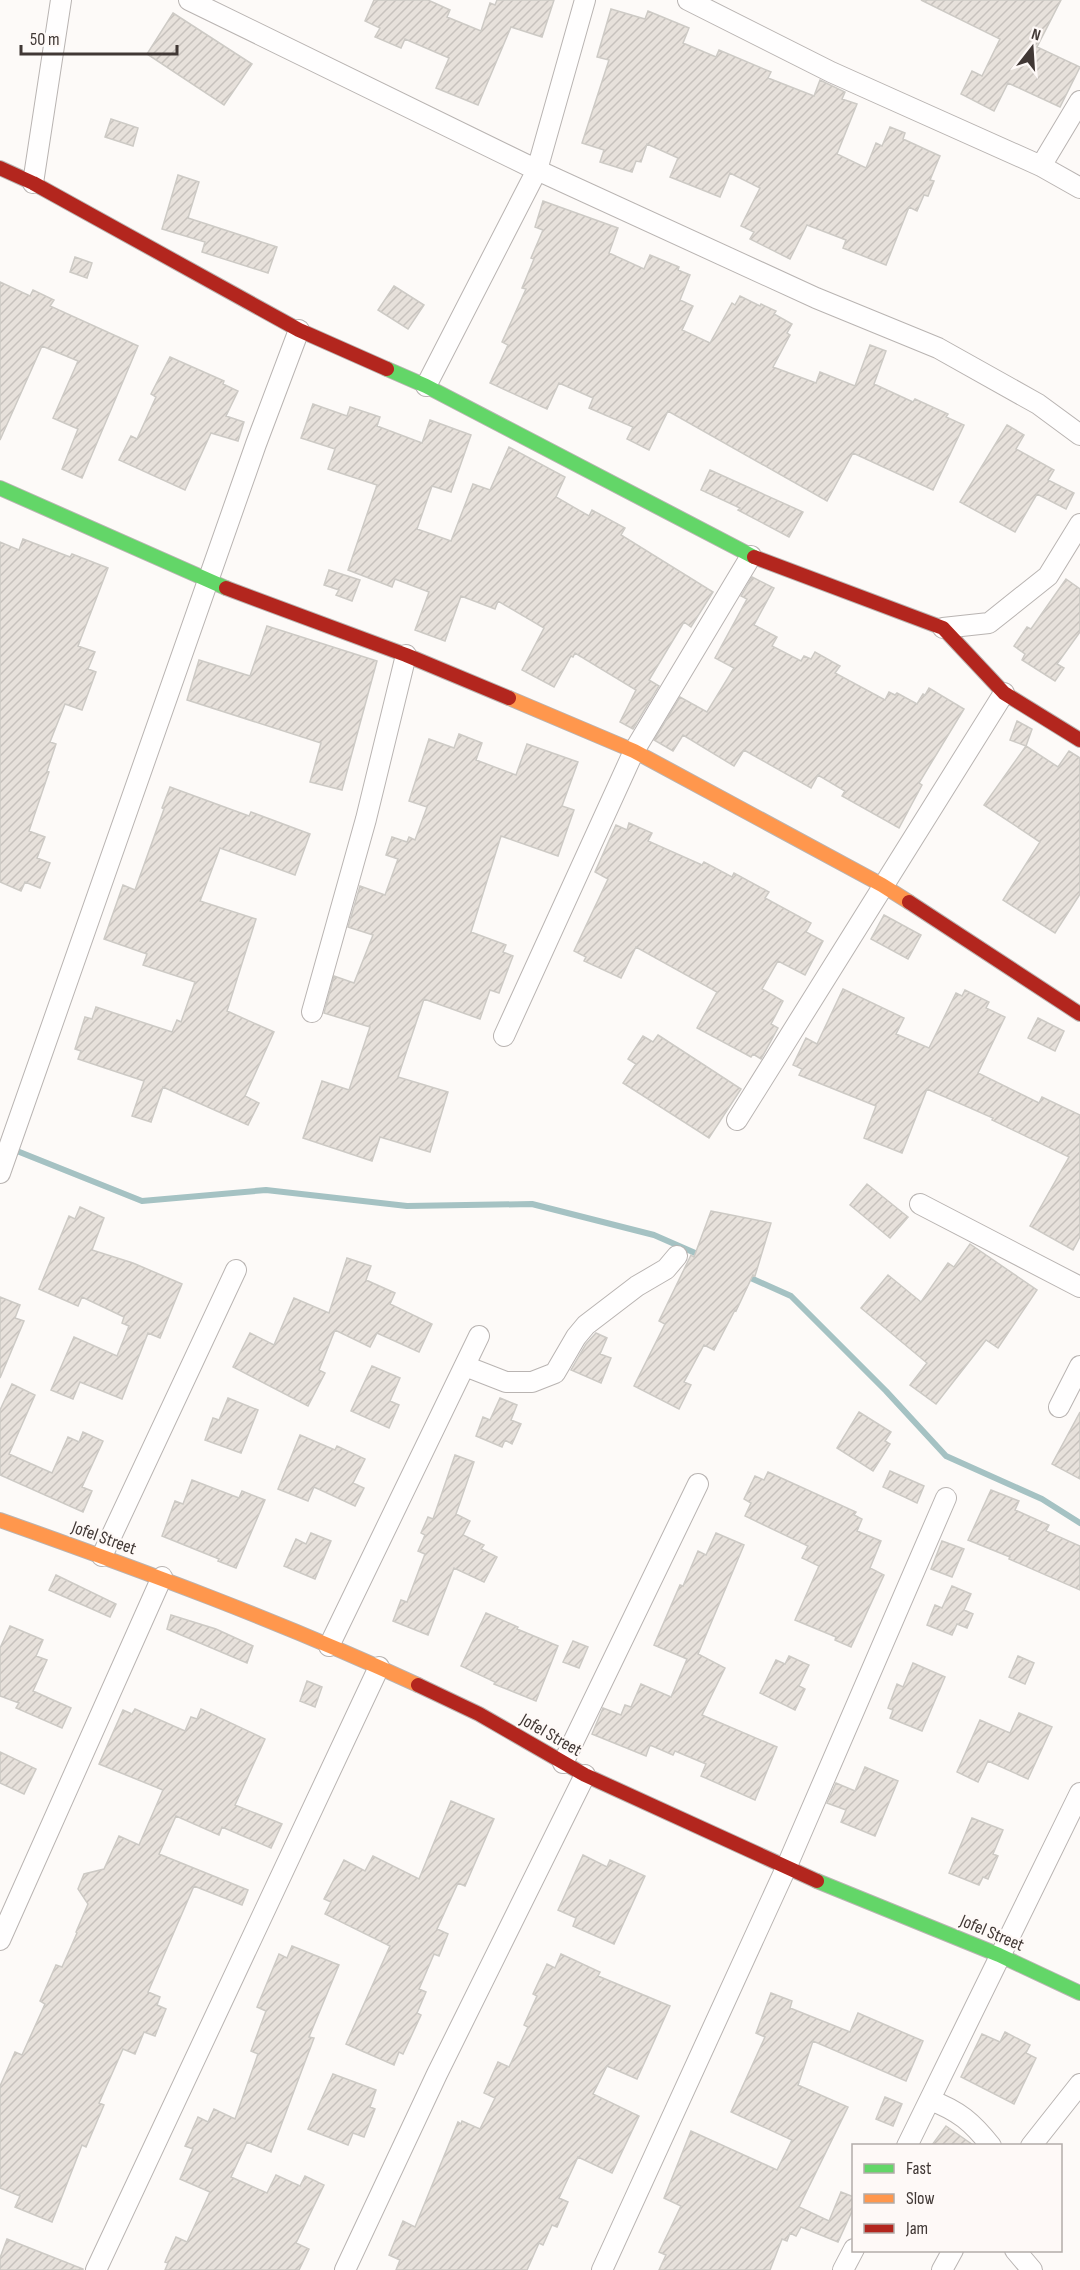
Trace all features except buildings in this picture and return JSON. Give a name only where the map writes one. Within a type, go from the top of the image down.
[{"type":"street","points":[[33,183],[61,0]]},
{"type":"street","points":[[189,0],[537,170],[816,298],[938,348],[1038,404],[1080,435]]},
{"type":"street","points":[[426,386],[537,170],[585,0]]},
{"type":"street","points":[[688,0],[831,72],[1041,166],[1080,188]]},
{"type":"street","points":[[1041,166],[1080,101]]},
{"type":"street","points":[[0,168],[33,183],[298,330],[426,386],[751,556],[943,628],[1004,693],[1080,740]]},
{"type":"street","points":[[0,1173],[298,330]]},
{"type":"street","points":[[0,488],[210,582],[406,655],[634,751],[882,885],[1080,1014]]},
{"type":"street","points":[[943,628],[989,623],[1048,576],[1080,524]]},
{"type":"street","points":[[504,1036],[634,751],[751,556]]},
{"type":"street","points":[[312,1012],[366,819],[406,655]]},
{"type":"street","points":[[737,1120],[1004,693]]},
{"type":"street","points":[[920,1204],[1080,1287]]},
{"type":"street","points":[[465,1366],[506,1382],[532,1382],[555,1373],[576,1337],[586,1325],[637,1286],[666,1269],[677,1256]]},
{"type":"street","points":[[102,1556],[236,1270]]},
{"type":"street","points":[[329,1646],[479,1336]]},
{"type":"street","points":[[1059,1407],[1080,1366]]},
{"type":"street","points":[[563,1763],[698,1484]]},
{"type":"street","points":[[602,2270],[786,1868],[946,1498]]},
{"type":"street","name":"Jofel Street","points":[[0,1520],[162,1577],[379,1667],[479,1714],[585,1775],[786,1868],[999,1955],[1080,1993]]},
{"type":"street","points":[[0,1940],[162,1577]]},
{"type":"street","points":[[96,2270],[379,1667]]},
{"type":"street","points":[[345,2270],[437,2074],[585,1775]]},
{"type":"street","points":[[908,2144],[1080,1793]]},
{"type":"street","points":[[1032,2144],[1080,2084]]},
{"type":"street","points":[[930,2100],[951,2108],[970,2121],[990,2144]]},
{"type":"street","points":[[843,2270],[852,2252]]},
{"type":"street","points":[[942,2270],[952,2252]]},
{"type":"street","points":[[1017,2252],[1032,2270]]},
{"type":"waterway","points":[[12,1149],[142,1201],[266,1190],[407,1206],[532,1204],[654,1235],[702,1256]]},
{"type":"waterway","points":[[744,1275],[791,1296],[886,1391],[946,1456],[1042,1499],[1080,1523]]},
{"type":"traffic: fast","points":[[387,369],[426,386],[754,557]]},
{"type":"traffic: fast","points":[[0,488],[226,588]]},
{"type":"traffic: fast","points":[[817,1881],[999,1955],[1080,1993]]},
{"type":"traffic: slow","points":[[509,698],[634,751],[882,885],[909,902]]},
{"type":"traffic: slow","points":[[0,1520],[211,1598],[418,1685]]},
{"type":"traffic: jam","points":[[0,168],[33,183],[299,330],[387,369]]},
{"type":"traffic: jam","points":[[754,557],[943,628],[1004,693],[1080,740]]},
{"type":"traffic: jam","points":[[226,588],[406,655],[509,698]]},
{"type":"traffic: jam","points":[[909,902],[1080,1014]]},
{"type":"traffic: jam","points":[[418,1685],[479,1714],[585,1775],[817,1881]]}]
